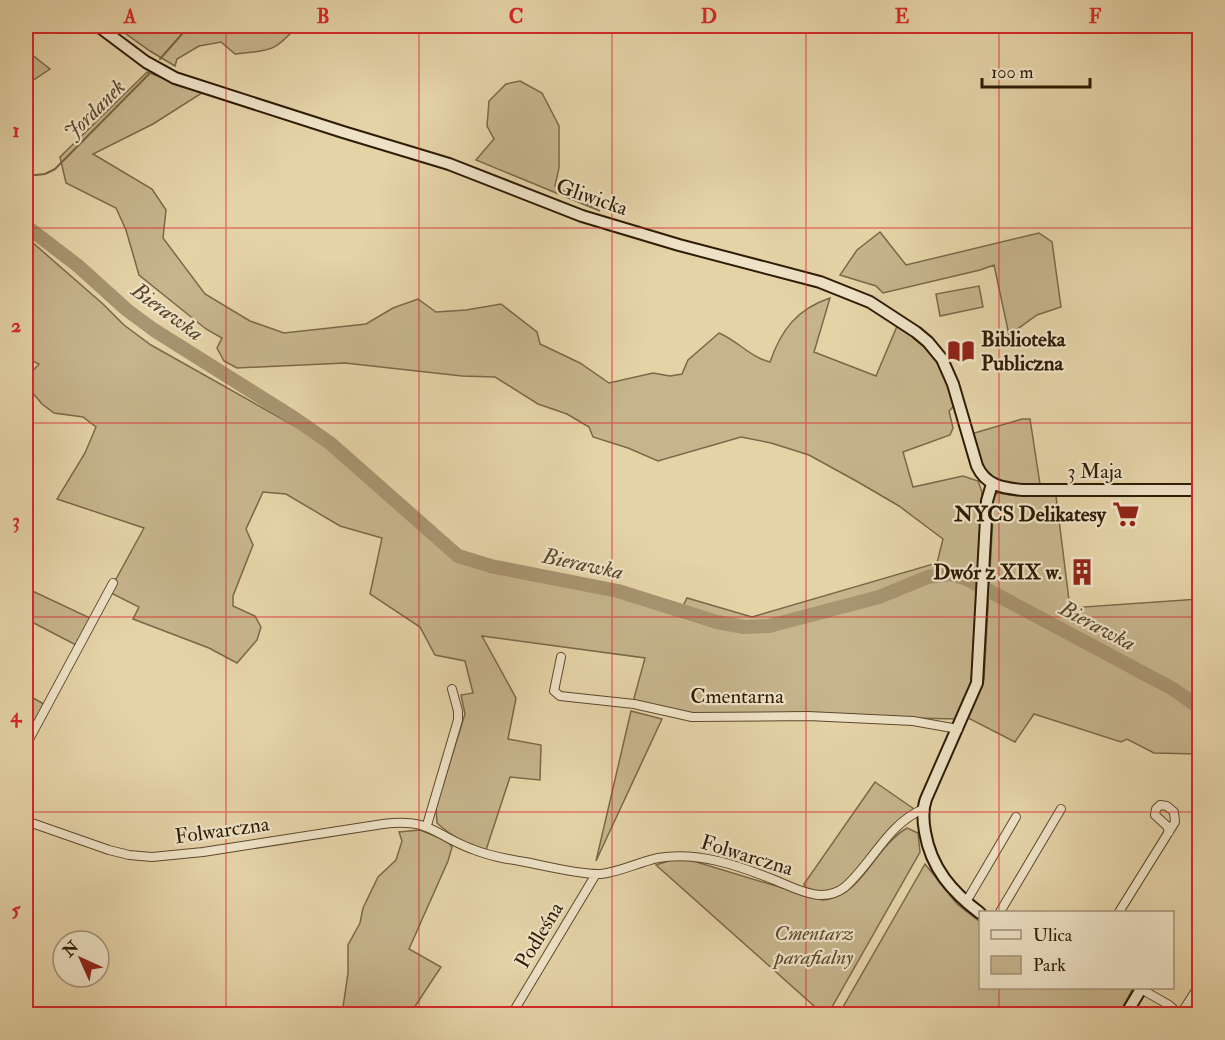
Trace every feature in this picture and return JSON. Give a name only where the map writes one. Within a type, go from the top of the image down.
[{"type":"main road","name":"Gliwicka","points":[[98,26],[146,63],[175,78],[449,164],[589,219],[820,282],[870,302],[922,336],[942,359],[953,384],[976,466],[982,476],[992,484]]},
{"type":"main road","name":"3 Maja","points":[[992,484],[1023,490],[1200,490]]},
{"type":"main road","points":[[979,912],[966,902],[945,880],[934,863],[927,843],[923,809],[977,683],[987,496],[992,484]]},
{"type":"main road","points":[[1126,1014],[1139,989]]},
{"type":"street","points":[[26,745],[113,583]]},
{"type":"street","name":"Cmentarna","points":[[561,657],[554,691],[560,696],[634,704],[692,717],[801,716],[896,720],[930,723],[958,729]]},
{"type":"street","points":[[427,825],[458,720],[452,689]]},
{"type":"street","name":"Folwarczna","points":[[26,821],[97,847],[126,855],[146,856],[192,853],[390,823],[411,822],[427,825],[466,847],[490,855],[596,874],[612,872],[656,859],[693,856],[764,876],[812,894],[830,895],[848,884],[892,831],[904,820],[923,809]]},
{"type":"street","points":[[1001,911],[1061,809]]},
{"type":"street","points":[[966,902],[1016,817]]},
{"type":"street","points":[[1120,911],[1169,832]]},
{"type":"street","name":"Podleśna","points":[[512,1014],[596,874]]},
{"type":"street","points":[[1142,989],[1180,1014],[1200,984]]},
{"type":"green space","points":[[115,26],[297,26],[283,41],[270,49],[235,54],[221,42],[199,46],[177,59],[175,66]]},
{"type":"green space","points":[[26,50],[50,69],[26,85]]},
{"type":"green space","points":[[147,72],[202,93],[153,124],[93,154],[152,189],[166,210],[163,238],[205,294],[250,321],[284,333],[366,324],[393,308],[418,299],[436,312],[501,304],[537,332],[540,344],[580,363],[609,383],[653,373],[670,376],[682,374],[688,360],[719,333],[770,362],[779,340],[792,322],[808,308],[830,298],[814,352],[876,376],[898,324],[910,333],[935,359],[954,406],[949,411],[953,428],[950,435],[903,452],[913,487],[963,476],[978,481],[982,492],[971,685],[957,719],[684,712],[633,702],[645,658],[482,636],[516,698],[508,739],[541,745],[540,780],[510,777],[486,850],[460,840],[437,823],[436,807],[465,714],[461,695],[473,693],[465,661],[435,655],[420,627],[370,594],[382,538],[340,526],[286,494],[263,492],[246,529],[253,545],[233,596],[233,606],[255,616],[261,627],[257,640],[237,663],[209,648],[133,619],[139,607],[109,592],[144,528],[57,499],[85,453],[96,427],[83,417],[54,413],[31,391],[29,375],[39,364],[30,360],[26,366],[26,240],[33,243],[124,325],[151,345],[323,442],[447,551],[490,572],[630,599],[678,616],[687,598],[752,617],[937,563],[943,539],[899,506],[858,482],[809,455],[771,443],[741,437],[658,461],[628,448],[593,437],[589,427],[567,414],[538,404],[495,377],[462,376],[345,363],[237,368],[224,361],[217,348],[222,338],[206,329],[139,275],[126,230],[116,208],[66,183],[60,157]]},
{"type":"green space","points":[[520,81],[542,93],[559,126],[559,168],[555,186],[600,211],[476,160],[494,139],[487,126],[489,101],[506,84]]},
{"type":"green space","points":[[880,232],[906,265],[1039,233],[1052,242],[1061,307],[1037,315],[1009,335],[994,265],[883,293],[876,286],[840,275],[857,250]]},
{"type":"green space","points":[[979,286],[983,307],[940,316],[936,294]]},
{"type":"green space","points":[[1022,419],[1030,419],[1040,484],[1011,485],[992,477],[981,461],[971,434]]},
{"type":"green space","points":[[998,493],[1017,496],[1056,496],[1070,608],[1199,599],[1199,754],[1154,753],[1127,739],[1121,742],[1034,714],[1015,742],[968,718],[984,679],[993,516],[992,496]]},
{"type":"green space","points":[[26,588],[90,618],[76,645],[26,619]]},
{"type":"green space","points":[[26,694],[44,704],[30,729],[26,727]]},
{"type":"green space","points":[[631,711],[662,719],[596,861]]},
{"type":"green space","points":[[875,782],[914,809],[886,833],[851,877],[838,889],[819,893],[806,889],[804,884]]},
{"type":"green space","name":"Cmentarz parafialny","points":[[907,828],[918,833],[920,852],[828,1014],[823,1014],[656,865],[680,857],[822,900],[836,897],[858,882],[885,847]]},
{"type":"green space","points":[[420,830],[447,841],[452,847],[409,949],[441,967],[410,1014],[342,1014],[348,973],[348,945],[360,923],[363,908],[378,877],[396,860],[402,841],[399,832]]},
{"type":"green space","points":[[925,864],[957,904],[979,921],[979,989],[1132,989],[1119,1014],[839,1014]]},
{"type":"waterway","name":"Jordanek","points":[[160,59],[189,26]]},
{"type":"waterway","name":"Jordanek","points":[[26,176],[45,174],[55,169],[149,74]]},
{"type":"waterway","name":"Bierawka","points":[[26,226],[77,265],[127,310],[154,330],[330,443],[458,556],[491,566],[618,591],[717,622],[744,627],[769,626],[879,597],[928,577],[950,574],[967,579],[1173,689],[1200,708]]},
{"type":"place","name":"Biblioteka Publiczna","points":[[961,351]]},
{"type":"place","name":"NYCS Delikatesy","points":[[1126,514]]},
{"type":"place","name":"Dwór z XIX w.","points":[[1082,572]]}]
